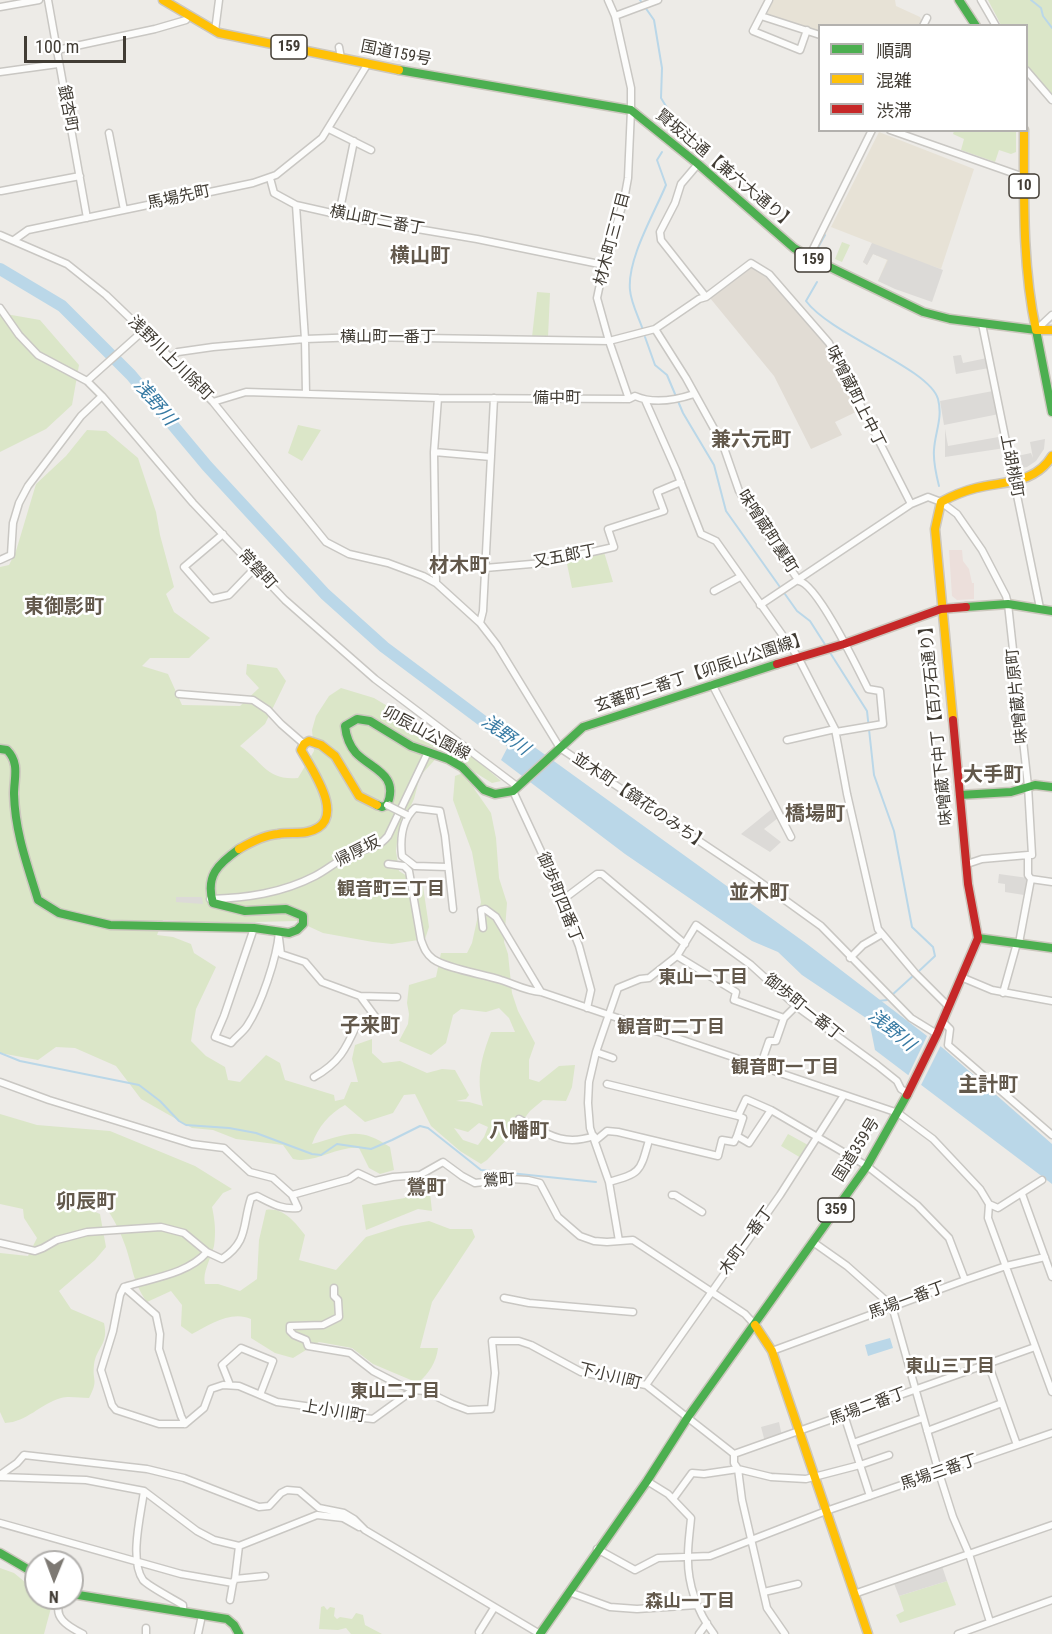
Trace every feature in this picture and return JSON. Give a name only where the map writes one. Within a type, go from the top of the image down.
[{"type":"main road","name":"国道159号","points":[[164,0],[215,31],[368,65],[631,110]]},
{"type":"main road","points":[[959,0],[975,24]]},
{"type":"main road","name":"賢坂辻通【兼六大通り】","points":[[631,110],[698,164],[794,248],[809,257],[923,312],[982,324],[1052,330]]},
{"type":"main road","name":"10","points":[[1024,132],[1025,241],[1030,307],[1036,330]]},
{"type":"main road","points":[[1036,330],[1052,412]]},
{"type":"main road","points":[[940,502],[974,489],[1028,479],[1037,475],[1051,461]]},
{"type":"main road","name":"味噌蔵下中丁【百万石通り】","points":[[940,502],[935,529],[941,609],[967,864],[978,938]]},
{"type":"main road","points":[[844,644],[941,609],[1008,604],[1052,611]]},
{"type":"main road","name":"玄蕃町二番丁【卯辰山公園線】","points":[[517,787],[583,727],[712,684],[844,644]]},
{"type":"main road","name":"卯辰山公園線","points":[[387,805],[391,791],[386,775],[356,754],[347,740],[345,726],[357,718],[370,721],[396,738],[448,759],[462,768],[484,790],[495,794],[517,787]]},
{"type":"main road","points":[[0,749],[7,750],[16,763],[14,793],[16,828],[38,900],[47,907],[67,915],[110,925],[254,928],[279,933],[297,930],[303,924],[303,916],[297,911],[286,908],[258,912],[225,909],[213,903],[208,887],[212,874],[223,861],[239,850],[274,834],[289,835],[314,830],[321,826],[327,817],[327,807],[315,774],[301,750],[309,741],[321,745],[335,756],[359,796],[382,807],[387,805]]},
{"type":"main road","points":[[960,795],[1011,792],[1028,786],[1052,786]]},
{"type":"main road","points":[[978,938],[1052,948]]},
{"type":"main road","name":"国道359号","points":[[688,1418],[867,1166],[898,1113],[943,1022],[978,938]]},
{"type":"main road","points":[[755,1325],[772,1352],[868,1634]]},
{"type":"main road","name":"359","points":[[540,1634],[688,1418]]},
{"type":"main road","points":[[0,1552],[24,1567]]},
{"type":"main road","points":[[84,1597],[227,1619],[239,1634]]},
{"type":"street","points":[[0,7],[39,0]]},
{"type":"street","name":"銀杏町","points":[[48,0],[87,218]]},
{"type":"street","points":[[215,31],[219,0]]},
{"type":"street","name":"材木町三丁目","points":[[608,0],[615,16],[631,88],[631,110],[628,178],[597,298],[609,341],[630,399]]},
{"type":"street","points":[[615,16],[658,0]]},
{"type":"street","points":[[769,0],[753,31],[800,50],[807,30]]},
{"type":"street","points":[[981,0],[995,24]]},
{"type":"street","points":[[761,16],[818,35]]},
{"type":"street","points":[[924,24],[927,18]]},
{"type":"street","points":[[57,50],[186,20]]},
{"type":"street","points":[[339,47],[341,58]]},
{"type":"street","points":[[0,72],[58,64]]},
{"type":"street","name":"馬場先町","points":[[14,240],[28,230],[270,178],[292,164],[322,138],[368,65]]},
{"type":"street","points":[[1028,72],[1052,100]]},
{"type":"street","points":[[329,129],[371,150]]},
{"type":"street","points":[[809,257],[871,132]]},
{"type":"street","points":[[896,132],[1024,177]]},
{"type":"street","points":[[109,133],[124,210]]},
{"type":"street","points":[[339,214],[354,141]]},
{"type":"street","points":[[698,164],[681,184],[675,203],[660,232],[661,240],[706,297]]},
{"type":"street","points":[[1,191],[80,176]]},
{"type":"street","name":"横山町二番丁","points":[[270,178],[274,194],[296,205],[358,219],[477,239],[604,265]]},
{"type":"street","points":[[296,205],[305,339],[306,394]]},
{"type":"street","name":"浅野川上川除町","points":[[0,235],[67,264],[106,295],[213,402],[308,520]]},
{"type":"street","name":"味噌蔵町上中丁","points":[[706,297],[751,263],[769,274],[829,342],[911,504]]},
{"type":"street","name":"横山町一番丁","points":[[170,358],[178,352],[213,347],[305,339],[360,337],[609,341],[655,329],[699,299],[706,297]]},
{"type":"street","name":"常磐町","points":[[0,308],[19,335],[38,355],[87,381],[102,396],[171,478],[285,600],[375,680],[517,787]]},
{"type":"street","points":[[1036,330],[1052,315]]},
{"type":"street","name":"上胡桃町","points":[[982,324],[1040,608]]},
{"type":"street","name":"味噌蔵町裏町","points":[[655,329],[723,445],[740,491],[759,525],[799,581],[804,582],[820,602],[868,689],[880,691],[883,724],[836,730]]},
{"type":"street","points":[[87,381],[143,331]]},
{"type":"street","name":"備中町","points":[[213,402],[246,392],[494,399],[630,399],[635,396],[645,400],[677,399],[694,394]]},
{"type":"street","points":[[0,560],[11,555],[13,522],[28,486],[81,416],[102,396]]},
{"type":"street","points":[[436,583],[434,452],[438,398]]},
{"type":"street","points":[[480,623],[483,611],[494,399]]},
{"type":"street","points":[[645,400],[701,534],[716,542],[798,657],[836,730],[858,844],[878,929],[915,973],[949,1008]]},
{"type":"street","points":[[434,452],[491,457]]},
{"type":"street","name":"又五郎丁","points":[[485,568],[543,563],[614,547],[608,529],[664,511],[657,492],[681,482]]},
{"type":"street","points":[[760,605],[911,504],[928,496],[940,502]]},
{"type":"street","name":"味噌蔵片原町","points":[[940,502],[957,514],[982,550],[1008,604],[1028,786],[1032,855],[1028,855],[1028,875],[1031,879],[1018,943],[1003,993]]},
{"type":"street","name":"並木町【鏡花のみち】","points":[[308,520],[326,542],[349,554],[398,566],[436,583],[480,623],[511,666],[557,750],[785,900],[820,926],[911,1018],[936,1036]]},
{"type":"street","points":[[223,534],[184,567],[212,599],[229,596],[255,568]]},
{"type":"street","points":[[714,591],[740,577]]},
{"type":"street","points":[[712,684],[791,837]]},
{"type":"street","points":[[179,694],[253,700],[268,710],[304,744]]},
{"type":"street","points":[[788,740],[836,730]]},
{"type":"street","name":"帰厚坂","points":[[210,899],[242,898],[276,892],[314,876],[350,855],[382,844],[428,752]]},
{"type":"street","name":"御歩町四番丁","points":[[517,787],[579,946],[591,990],[587,1008]]},
{"type":"street","points":[[387,805],[407,815]]},
{"type":"street","points":[[448,867],[415,866],[402,856],[401,842],[407,815],[415,808],[440,811],[448,867],[453,909]]},
{"type":"street","points":[[967,864],[982,859],[1028,855]]},
{"type":"street","points":[[388,864],[404,866],[409,871],[424,951],[443,965],[503,980],[530,991],[541,992],[898,1113],[933,1138],[980,1189],[989,1204],[988,1218],[1052,1392]]},
{"type":"street","points":[[561,901],[597,874],[602,874],[685,944],[677,956],[649,978],[640,979],[618,988],[596,1052],[589,1082],[590,1128],[609,1182],[619,1241],[633,1240],[712,1290],[745,1314],[755,1325]]},
{"type":"street","points":[[1031,879],[1052,882]]},
{"type":"street","points":[[483,928],[481,910],[485,909],[496,917],[541,992]]},
{"type":"street","name":"御歩町一番丁","points":[[685,944],[696,925],[751,965],[796,1006],[877,1065],[897,1081],[901,1089],[909,1091]]},
{"type":"street","points":[[254,928],[215,1037],[231,1043],[252,1019],[272,967],[279,933]]},
{"type":"street","points":[[279,933],[281,954],[305,962],[322,982],[360,996],[397,997]]},
{"type":"street","points":[[850,958],[864,945],[882,934]]},
{"type":"street","points":[[677,956],[736,992],[734,1000],[784,1018]]},
{"type":"street","points":[[961,977],[1003,993],[1052,1001]]},
{"type":"street","points":[[314,1077],[325,1071],[345,1051],[357,1024],[376,1019],[360,996]]},
{"type":"street","points":[[760,1067],[769,1041],[776,1041],[784,1018],[796,1006]]},
{"type":"street","points":[[943,1022],[950,1029],[948,1045],[1052,1135]]},
{"type":"street","points":[[596,1052],[614,1058]]},
{"type":"street","points":[[0,1082],[39,1097],[192,1144],[224,1148],[250,1172],[273,1178],[292,1195],[298,1208],[278,1207],[258,1196],[251,1198],[241,1242],[232,1253],[222,1259],[207,1252],[184,1233],[160,1227],[87,1232],[57,1240],[35,1251],[0,1242]]},
{"type":"street","points":[[519,1119],[560,1140],[595,1138],[610,1131],[718,1156],[722,1140],[734,1142],[743,1118],[607,1084]]},
{"type":"street","name":"木町一番丁","points":[[646,1385],[780,1195],[844,1095]]},
{"type":"street","points":[[738,1116],[746,1099],[818,1136],[867,1166],[917,1205],[949,1238],[965,1280]]},
{"type":"street","points":[[737,1136],[749,1143],[771,1110]]},
{"type":"street","points":[[609,1182],[633,1175],[639,1168],[649,1140]]},
{"type":"street","name":"鶯町","points":[[292,1195],[349,1179],[358,1173],[375,1181],[420,1175],[443,1162],[475,1183],[504,1179],[540,1183],[558,1217],[580,1236],[594,1241],[619,1241]]},
{"type":"street","points":[[989,1204],[998,1208],[1042,1180]]},
{"type":"street","points":[[672,1195],[675,1194],[702,1212]]},
{"type":"street","points":[[1022,1194],[1052,1277]]},
{"type":"street","points":[[813,1242],[847,1266],[892,1306],[939,1473],[953,1517],[969,1554],[990,1622]]},
{"type":"street","points":[[207,1252],[200,1260],[181,1270],[124,1287],[101,1370],[112,1405],[116,1410],[159,1424],[185,1424],[204,1408],[211,1389],[230,1385],[222,1365],[242,1348],[273,1361],[260,1395]]},
{"type":"street","name":"馬場一番丁","points":[[772,1352],[965,1280],[1006,1266],[1045,1257]]},
{"type":"street","points":[[124,1287],[156,1315],[160,1334],[159,1349],[185,1424]]},
{"type":"street","points":[[334,1288],[334,1296],[338,1300],[339,1317],[323,1325],[291,1326],[290,1331],[306,1340],[308,1346],[350,1353],[386,1378],[410,1388],[425,1391]]},
{"type":"street","points":[[504,1298],[529,1303],[633,1312]]},
{"type":"street","name":"下小川町","points":[[425,1391],[468,1410],[490,1409],[495,1373],[492,1341],[519,1341],[581,1372],[646,1385],[734,1454]]},
{"type":"street","name":"馬場二番丁","points":[[734,1454],[1035,1347]]},
{"type":"street","points":[[988,1363],[1017,1445]]},
{"type":"street","name":"上小川町","points":[[230,1385],[240,1386],[277,1402],[326,1409],[345,1416],[373,1419],[408,1392],[425,1391]]},
{"type":"street","points":[[927,1431],[1002,1403]]},
{"type":"street","points":[[844,1416],[870,1496]]},
{"type":"street","points":[[853,1443],[923,1418]]},
{"type":"street","name":"馬場三番丁","points":[[597,1549],[635,1570],[658,1558],[710,1556],[870,1496],[1052,1433]]},
{"type":"street","points":[[734,1454],[734,1463],[738,1469],[742,1500],[767,1608],[785,1634]]},
{"type":"street","points":[[0,1476],[24,1455],[147,1469],[184,1478],[260,1507],[269,1506],[287,1490],[299,1491],[319,1508],[344,1513],[365,1530]]},
{"type":"street","points":[[673,1499],[692,1473],[738,1469],[771,1477],[814,1478],[889,1455]]},
{"type":"street","points":[[0,1476],[86,1480],[144,1491],[197,1532],[214,1540],[239,1546],[317,1515],[343,1518],[540,1634]]},
{"type":"street","points":[[647,1481],[673,1499],[691,1518],[687,1558],[690,1582],[697,1605],[714,1634]]},
{"type":"street","points":[[144,1491],[136,1552],[137,1562],[143,1580],[183,1605],[183,1611]]},
{"type":"street","points":[[0,1523],[181,1574],[234,1581],[265,1576]]},
{"type":"street","points":[[854,1594],[1052,1525]]},
{"type":"street","points":[[230,1600],[239,1546]]},
{"type":"street","points":[[764,1592],[798,1584]]},
{"type":"street","points":[[568,1592],[610,1607],[637,1609],[697,1605]]},
{"type":"street","points":[[958,1634],[1052,1600]]},
{"type":"street","points":[[479,1632],[494,1608]]},
{"type":"street","points":[[58,1610],[67,1626],[83,1634]]},
{"type":"street","points":[[198,1634],[201,1620]]},
{"type":"street","points":[[699,1634],[707,1623]]},
{"type":"shaded area","points":[[773,0],[895,0],[896,6],[920,17],[922,21],[921,24],[818,24],[818,32],[767,14]]},
{"type":"shaded area","points":[[879,132],[974,169],[941,269],[908,258],[895,288],[878,281],[887,260],[873,254],[867,265],[863,262],[872,243],[831,227]]},
{"type":"shaded area","points":[[872,243],[943,270],[932,302],[878,281],[888,260],[873,254],[867,265],[863,262]]},
{"type":"shaded area","points":[[752,266],[767,278],[827,346],[858,411],[835,422],[842,435],[811,449],[774,376],[710,298]]},
{"type":"shaded area","points":[[961,355],[963,363],[987,358],[989,368],[956,374],[953,356]]},
{"type":"shaded area","points":[[993,391],[999,414],[944,425],[940,401]]},
{"type":"shaded area","points":[[945,429],[948,446],[1004,436],[1005,448],[945,457]]},
{"type":"shaded area","points":[[1045,439],[1044,449],[1036,461],[1027,467],[1015,469],[1013,457],[1031,453],[1033,458],[1030,442]]},
{"type":"shaded area","points":[[949,550],[962,550],[963,561],[974,583],[974,599],[957,600],[952,596]]},
{"type":"shaded area","points":[[773,808],[778,818],[764,829],[781,842],[770,852],[741,834]]},
{"type":"shaded area","points":[[999,874],[1028,878],[1024,895],[1005,892],[1005,884],[998,883]]},
{"type":"shaded area","points":[[176,897],[202,897],[203,904],[176,902]]},
{"type":"shaded area","points":[[779,1422],[782,1436],[765,1442],[761,1427]]},
{"type":"shaded area","points":[[941,1563],[947,1581],[899,1596],[893,1581]]},
{"type":"green space","points":[[988,0],[1052,0],[1052,96],[1028,66],[1028,24],[1000,24]]},
{"type":"green space","points":[[954,132],[1016,132],[1016,152],[1011,154],[999,150],[995,162],[961,150],[964,139],[953,134]]},
{"type":"green space","points":[[842,242],[850,245],[842,262],[835,259]]},
{"type":"green space","points":[[537,292],[550,293],[548,337],[532,337]]},
{"type":"green space","points":[[0,313],[40,320],[79,365],[72,405],[46,429],[0,452]]},
{"type":"green space","points":[[298,425],[321,430],[302,461],[288,453]]},
{"type":"green space","points":[[87,430],[106,431],[138,458],[156,512],[174,587],[166,594],[174,612],[210,638],[189,658],[150,658],[142,666],[168,674],[182,705],[240,706],[259,688],[246,674],[247,664],[277,668],[286,681],[265,724],[240,746],[266,769],[279,777],[298,778],[314,751],[312,730],[316,716],[329,696],[341,688],[374,698],[426,729],[453,739],[501,781],[492,783],[442,752],[420,776],[414,799],[398,833],[396,851],[399,871],[423,886],[429,927],[425,939],[392,944],[373,942],[323,933],[297,921],[214,923],[163,920],[157,935],[173,937],[191,944],[194,953],[216,967],[196,1009],[191,1041],[206,1056],[225,1067],[228,1080],[240,1082],[266,1055],[280,1063],[285,1080],[334,1095],[335,1101],[344,1099],[351,1082],[358,1082],[352,1059],[355,1045],[372,1039],[372,1053],[383,1063],[400,1061],[427,1073],[442,1069],[455,1070],[469,1095],[466,1099],[456,1101],[483,1106],[480,1086],[481,1068],[491,1032],[515,1032],[509,1018],[499,1008],[486,1012],[461,1009],[453,1015],[446,1043],[431,1055],[399,1041],[408,1024],[409,985],[436,977],[441,953],[467,953],[472,943],[481,902],[472,852],[453,800],[455,776],[466,772],[491,813],[496,838],[499,878],[507,903],[504,942],[508,954],[512,993],[518,1011],[535,1043],[529,1060],[529,1079],[539,1082],[559,1066],[575,1065],[572,1087],[566,1101],[543,1100],[481,1164],[460,1151],[431,1126],[415,1094],[404,1095],[393,1113],[365,1122],[345,1105],[334,1112],[314,1138],[312,1144],[352,1134],[379,1140],[390,1147],[394,1170],[380,1174],[369,1168],[359,1148],[301,1160],[293,1159],[283,1145],[236,1139],[213,1130],[192,1128],[141,1099],[116,1066],[75,1048],[56,1047],[38,1060],[0,1053],[0,567],[9,565],[16,551],[36,484],[66,456]],"holes":[[[479,1123],[488,1127],[478,1145],[463,1140],[454,1128],[468,1132]]]},
{"type":"green space","points":[[604,552],[613,582],[572,588],[567,564],[569,560]]},
{"type":"green space","points":[[0,1114],[37,1125],[110,1131],[195,1166],[232,1189],[223,1193],[212,1207],[215,1241],[206,1270],[205,1284],[218,1284],[240,1291],[257,1279],[259,1240],[266,1210],[283,1213],[305,1235],[299,1260],[336,1270],[366,1237],[401,1226],[429,1221],[450,1229],[472,1229],[475,1237],[432,1302],[420,1348],[438,1348],[431,1367],[418,1383],[373,1364],[352,1348],[319,1342],[293,1358],[275,1353],[251,1338],[251,1319],[236,1316],[220,1320],[192,1334],[181,1326],[182,1305],[171,1291],[147,1302],[136,1281],[120,1233],[111,1215],[99,1199],[79,1199],[77,1204],[100,1214],[106,1247],[95,1260],[59,1291],[71,1309],[104,1323],[104,1341],[94,1365],[94,1387],[89,1398],[61,1398],[46,1404],[20,1420],[5,1423],[0,1412],[0,1253],[28,1256],[37,1238],[24,1218],[23,1209],[0,1204]]},
{"type":"green space","points":[[788,1134],[808,1145],[801,1158],[781,1146]]},
{"type":"green space","points":[[413,1189],[430,1193],[432,1211],[418,1209],[366,1230],[362,1205],[405,1198]]},
{"type":"green space","points":[[0,1568],[14,1573],[24,1581],[24,1610],[50,1610],[44,1634],[0,1634]]},
{"type":"green space","points":[[947,1581],[956,1605],[900,1623],[896,1615],[904,1611],[899,1596]]},
{"type":"green space","points":[[324,1606],[327,1610],[330,1607],[335,1608],[334,1616],[337,1619],[340,1617],[352,1619],[356,1613],[363,1615],[365,1625],[382,1634],[351,1634],[346,1628],[319,1629],[321,1607]]},
{"type":"water","points":[[515,733],[807,944],[944,1049],[1052,1144],[1052,1184],[875,1050],[869,1020],[802,975],[778,952],[752,941],[625,854],[501,760]]},
{"type":"water","points":[[890,1338],[893,1348],[868,1356],[865,1345]]},
{"type":"pier","points":[[928,1034],[941,1045],[920,1087],[907,1078]]},
{"type":"waterway","points":[[640,0],[654,20],[662,68],[661,98],[678,126]]},
{"type":"waterway","points":[[1031,0],[1041,8],[1043,16],[1052,28]]},
{"type":"waterway","points":[[643,330],[632,300],[630,278],[637,251],[666,185],[657,160],[662,152]]},
{"type":"waterway","points":[[816,251],[825,235]]},
{"type":"waterway","name":"浅野川","points":[[0,269],[62,306],[131,375],[207,466],[325,594],[384,647],[523,751]]},
{"type":"waterway","points":[[817,282],[806,301],[818,314],[899,363],[931,387],[939,406],[934,454],[939,486]]},
{"type":"waterway","points":[[645,337],[655,365],[667,375],[683,413],[714,465],[726,511],[797,611],[810,621],[826,646]]},
{"type":"waterway","points":[[829,651],[867,711],[874,775],[894,831],[912,927],[933,947],[935,956],[918,972]]},
{"type":"waterway","points":[[892,995],[914,975]]},
{"type":"waterway","points":[[878,1001],[887,1000]]},
{"type":"waterway","points":[[0,1053],[20,1061],[139,1085],[186,1125],[229,1128],[256,1133],[312,1154],[321,1155],[337,1144],[371,1149],[420,1126],[428,1128],[481,1170],[596,1182]]},
{"type":"traffic: fast","points":[[959,0],[975,24]]},
{"type":"traffic: fast","points":[[399,70],[631,110],[698,164],[794,248],[809,257],[923,312],[950,319],[1036,330],[1052,412]]},
{"type":"traffic: fast","points":[[966,607],[1008,604],[1052,611]]},
{"type":"traffic: fast","points":[[377,805],[382,807],[387,805],[390,786],[382,773],[362,759],[350,744],[345,726],[357,719],[370,721],[411,746],[448,759],[462,767],[484,790],[495,794],[513,791],[583,727],[777,664]]},
{"type":"traffic: fast","points":[[0,749],[7,750],[14,760],[17,822],[22,848],[38,900],[59,913],[110,925],[254,928],[289,933],[297,930],[303,924],[303,916],[286,909],[245,911],[213,903],[212,878],[219,866],[239,849]]},
{"type":"traffic: fast","points":[[960,795],[1011,792],[1035,785],[1052,787]]},
{"type":"traffic: fast","points":[[978,938],[1052,948]]},
{"type":"traffic: fast","points":[[540,1634],[647,1481],[688,1417],[867,1166],[907,1095]]},
{"type":"traffic: fast","points":[[0,1553],[24,1567]]},
{"type":"traffic: fast","points":[[84,1596],[227,1619],[239,1634]]},
{"type":"traffic: slow","points":[[163,0],[219,33],[399,70]]},
{"type":"traffic: slow","points":[[1024,132],[1025,230],[1031,305],[1036,330],[1052,330]]},
{"type":"traffic: slow","points":[[953,720],[935,529],[941,502],[972,489],[1028,477],[1037,472],[1052,456]]},
{"type":"traffic: slow","points":[[239,849],[268,836],[307,832],[320,827],[326,818],[325,795],[301,750],[309,741],[321,745],[335,756],[359,796],[377,805]]},
{"type":"traffic: slow","points":[[755,1325],[772,1351],[868,1634]]},
{"type":"traffic: jam","points":[[777,664],[844,644],[941,609],[966,607]]},
{"type":"traffic: jam","points":[[953,720],[968,884],[978,938]]},
{"type":"traffic: jam","points":[[907,1095],[937,1034],[978,938]]},
{"type":"district","name":"横山町","points":[[420,257]]},
{"type":"district","name":"兼六元町","points":[[751,441]]},
{"type":"district","name":"材木町","points":[[459,567]]},
{"type":"district","name":"東御影町","points":[[64,608]]},
{"type":"district","name":"大手町","points":[[993,776]]},
{"type":"district","name":"橋場町","points":[[815,815]]},
{"type":"district","name":"観音町三丁目","points":[[391,890]]},
{"type":"district","name":"並木町","points":[[759,894]]},
{"type":"district","name":"東山一丁目","points":[[703,978]]},
{"type":"district","name":"子来町","points":[[370,1027]]},
{"type":"district","name":"観音町二丁目","points":[[671,1028]]},
{"type":"district","name":"観音町一丁目","points":[[785,1068]]},
{"type":"district","name":"主計町","points":[[988,1086]]},
{"type":"district","name":"八幡町","points":[[519,1132]]},
{"type":"district","name":"鶯町","points":[[426,1189]]},
{"type":"district","name":"卯辰町","points":[[86,1203]]},
{"type":"district","name":"東山三丁目","points":[[950,1367]]},
{"type":"district","name":"東山二丁目","points":[[395,1392]]},
{"type":"district","name":"森山一丁目","points":[[690,1602]]}]
